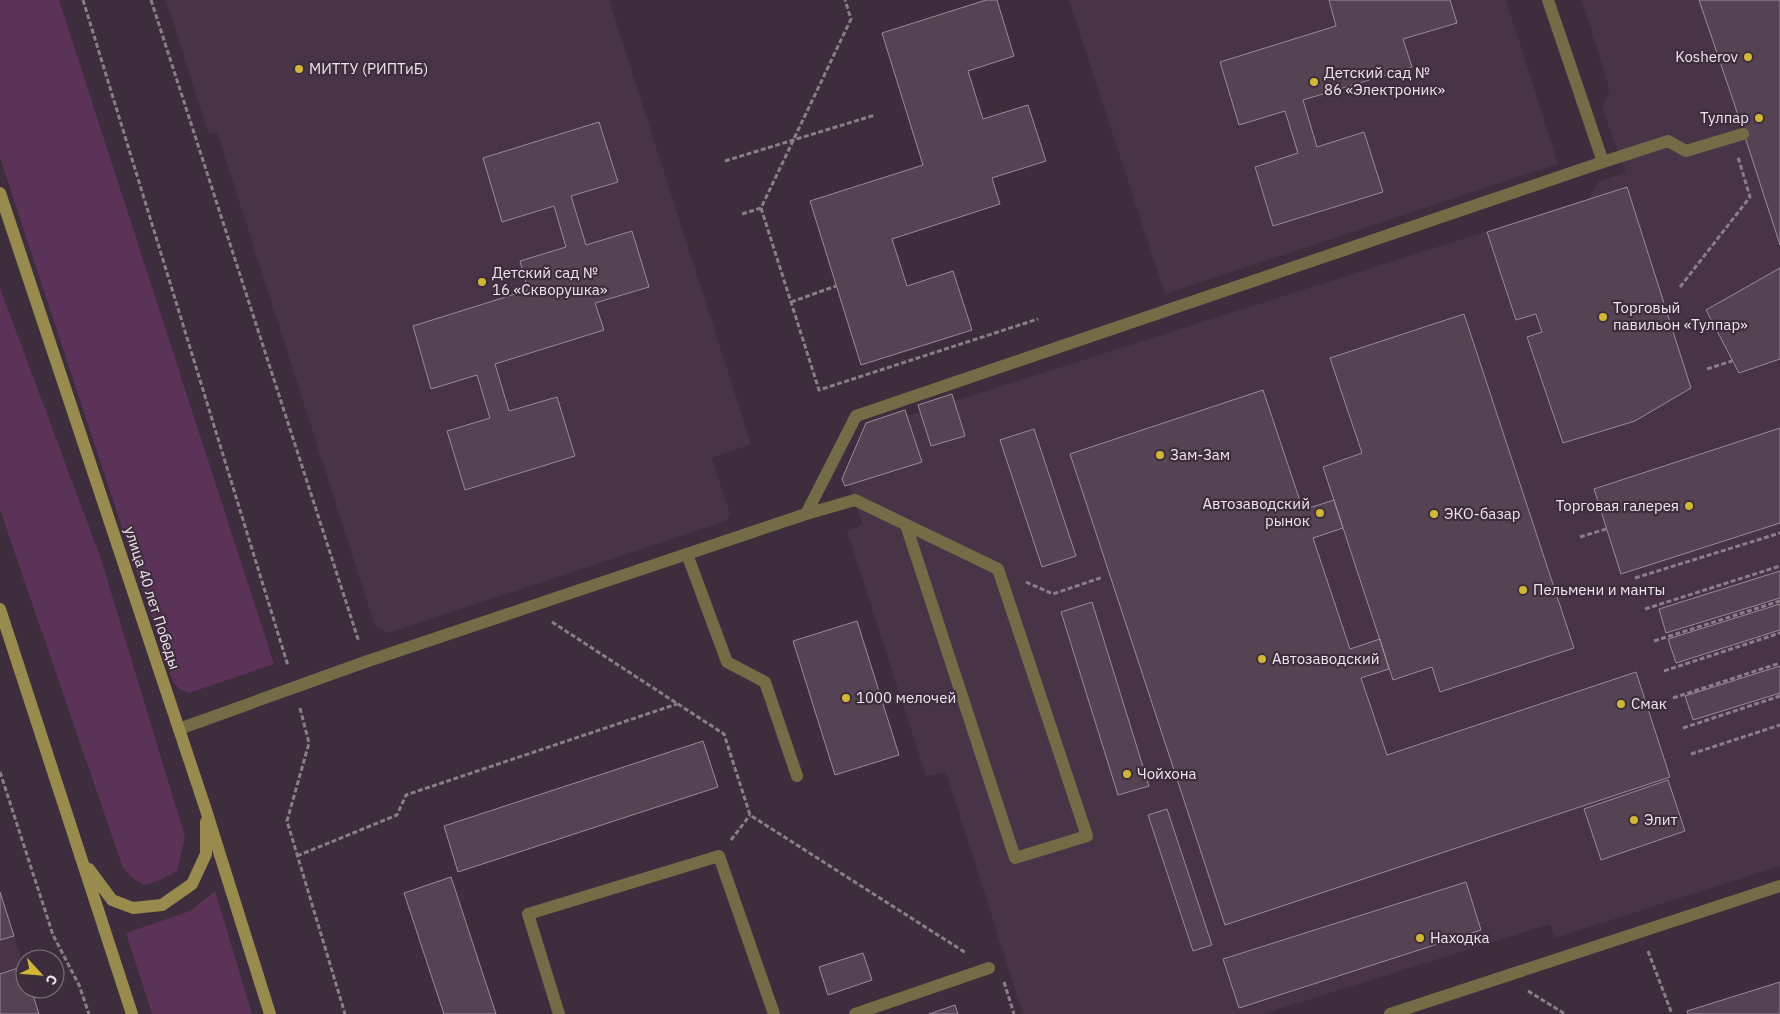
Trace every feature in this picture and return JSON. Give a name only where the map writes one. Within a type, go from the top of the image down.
[{"type":"street","points":[[1548,0],[1603,162]]},
{"type":"street","points":[[806,514],[856,416],[1120,318],[1603,162],[1668,142],[1686,151],[1738,136]]},
{"type":"street","name":"улица 40 лет Победы","points":[[0,193],[205,807],[270,1014]]},
{"type":"street","points":[[179,729],[294,686],[806,514],[855,500],[998,569],[1087,836],[1015,858],[906,525]]},
{"type":"street","points":[[687,554],[727,662],[765,682],[796,776]]},
{"type":"street","points":[[0,609],[132,1014]]},
{"type":"street","points":[[82,861],[112,900],[134,908],[162,905],[192,884],[206,854],[205,807]]},
{"type":"street","points":[[559,1014],[528,914],[719,856],[774,1014]]},
{"type":"street","points":[[1390,1014],[1780,886]]},
{"type":"street","points":[[855,1014],[989,968]]},
{"type":"path","points":[[82,0],[294,686],[309,743],[286,821],[345,1014]]},
{"type":"path","points":[[151,0],[365,662]]},
{"type":"path","points":[[845,0],[851,19],[761,208],[819,390],[1038,319]]},
{"type":"path","points":[[725,161],[875,115]]},
{"type":"path","points":[[1680,287],[1750,197],[1738,136]]},
{"type":"path","points":[[742,214],[761,208]]},
{"type":"path","points":[[791,302],[836,286]]},
{"type":"path","points":[[1707,369],[1732,360]]},
{"type":"path","points":[[1580,537],[1606,529]]},
{"type":"path","points":[[1635,578],[1780,532]]},
{"type":"path","points":[[1645,609],[1780,566]]},
{"type":"path","points":[[998,569],[1052,594],[1103,577]]},
{"type":"path","points":[[1654,641],[1780,601]]},
{"type":"path","points":[[528,607],[724,734],[750,815],[1002,976],[1014,1014]]},
{"type":"path","points":[[1664,670],[1780,633]]},
{"type":"path","points":[[1673,698],[1780,663]]},
{"type":"path","points":[[1683,728],[1780,696]]},
{"type":"path","points":[[297,856],[397,815],[406,795],[677,704]]},
{"type":"path","points":[[1690,754],[1780,726]]},
{"type":"path","points":[[0,772],[53,935],[79,985],[89,1014]]},
{"type":"path","points":[[719,856],[750,815]]},
{"type":"path","points":[[1640,932],[1672,1014]]},
{"type":"path","points":[[1504,977],[1565,1014]]},
{"type":"shaded area","points":[[0,0],[59,0],[274,664],[189,693],[179,689],[173,682],[0,158]]},
{"type":"shaded area","name":"Детский сад № 16 «Скворушка»","points":[[166,0],[609,0],[751,444],[712,458],[730,514],[726,521],[388,633],[375,626],[217,132],[209,135]]},
{"type":"shaded area","name":"Детский сад № 86 «Электроник»","points":[[1069,0],[1506,0],[1558,164],[1165,294]]},
{"type":"shaded area","name":"Автозаводский рынок","points":[[1582,0],[1780,0],[1780,866],[1555,938],[1550,924],[1263,1014],[1023,1014],[946,772],[926,776],[847,531],[863,525],[847,479],[867,429],[1588,199],[1599,181],[1626,173],[1602,108],[1610,91]]},
{"type":"shaded area","points":[[0,288],[101,559],[185,837],[177,871],[160,880],[144,885],[131,877],[123,868],[0,510]]},
{"type":"shaded area","points":[[215,891],[252,1014],[152,1014],[126,933],[190,911]]},
{"type":"shaded area","points":[[0,892],[18,949],[15,949],[15,999],[0,1014]]},
{"type":"building","points":[[986,0],[997,0],[1014,56],[968,71],[983,119],[1028,105],[1046,161],[992,178],[1000,204],[892,239],[907,286],[953,271],[972,330],[861,365],[810,201],[923,165],[882,33]]},
{"type":"building","points":[[1329,0],[1450,0],[1457,23],[1403,39],[1412,67],[1303,100],[1317,147],[1364,132],[1383,192],[1273,226],[1255,167],[1298,153],[1285,111],[1239,125],[1220,62],[1336,26]]},
{"type":"building","name":"Тулпар","points":[[1699,0],[1780,0],[1780,245],[1734,103]]},
{"type":"building","points":[[599,122],[618,182],[571,196],[586,245],[632,231],[649,287],[595,303],[604,330],[495,364],[509,411],[557,397],[575,456],[465,490],[447,431],[490,418],[477,375],[431,389],[413,326],[528,290],[520,261],[566,247],[554,206],[502,222],[483,158]]},
{"type":"building","name":"Торговый павильон «Тулпар»","points":[[1627,187],[1691,388],[1635,421],[1563,443],[1527,337],[1542,332],[1536,314],[1516,320],[1487,232]]},
{"type":"building","points":[[1780,268],[1780,359],[1739,373],[1706,310]]},
{"type":"building","name":"ЭКО-базар","points":[[1464,314],[1574,648],[1440,692],[1432,667],[1393,680],[1323,467],[1362,453],[1330,358]]},
{"type":"building","name":"Автозаводский","points":[[1263,390],[1303,510],[1334,500],[1343,528],[1313,538],[1350,649],[1380,639],[1389,669],[1361,678],[1387,755],[1636,672],[1670,777],[1225,925],[1070,454]]},
{"type":"building","points":[[952,394],[965,436],[931,446],[918,405]]},
{"type":"building","points":[[905,410],[922,462],[845,486],[842,479],[866,423]]},
{"type":"building","name":"Торговая галерея","points":[[1780,428],[1780,523],[1621,574],[1594,489]]},
{"type":"building","points":[[1034,429],[1076,556],[1042,567],[1000,440]]},
{"type":"building","points":[[1780,571],[1780,598],[1666,633],[1659,609]]},
{"type":"building","points":[[1092,602],[1149,786],[1118,795],[1061,612]]},
{"type":"building","points":[[1780,604],[1780,630],[1676,663],[1668,639]]},
{"type":"building","name":"1000 мелочей","points":[[857,621],[899,755],[835,775],[793,641]]},
{"type":"building","points":[[1780,666],[1780,693],[1693,720],[1685,696]]},
{"type":"building","points":[[703,741],[718,787],[458,872],[444,826]]},
{"type":"building","points":[[1668,780],[1685,831],[1601,860],[1584,809]]},
{"type":"building","points":[[1167,809],[1212,945],[1193,951],[1148,815]]},
{"type":"building","points":[[451,877],[496,1014],[444,1014],[404,893]]},
{"type":"building","points":[[1466,882],[1481,930],[1239,1008],[1223,959]]},
{"type":"building","points":[[0,892],[14,936],[0,940]]},
{"type":"building","points":[[863,953],[872,980],[828,995],[819,967]]},
{"type":"building","points":[[15,969],[15,999],[34,999],[39,1014],[0,1014],[0,974]]},
{"type":"building","points":[[1780,982],[1780,1014],[1688,1014],[1687,1011]]},
{"type":"building","points":[[955,1005],[958,1014],[929,1014]]},
{"type":"place","name":"Kosherov","points":[[1748,57]]},
{"type":"place","name":"МИТТУ (РИПТиБ)","points":[[299,69]]},
{"type":"place","name":"Детский сад № 86 «Электроник»","points":[[1314,82]]},
{"type":"place","name":"Тулпар","points":[[1759,118]]},
{"type":"place","name":"Детский сад № 16 «Скворушка»","points":[[482,282]]},
{"type":"place","name":"Торговый павильон «Тулпар»","points":[[1603,317]]},
{"type":"place","name":"Зам-Зам","points":[[1160,455]]},
{"type":"place","name":"Торговая галерея","points":[[1689,506]]},
{"type":"place","name":"Автозаводский рынок","points":[[1320,513]]},
{"type":"place","name":"ЭКО-базар","points":[[1434,514]]},
{"type":"place","name":"Пельмени и манты","points":[[1523,590]]},
{"type":"place","name":"Автозаводский","points":[[1262,659]]},
{"type":"place","name":"1000 мелочей","points":[[846,698]]},
{"type":"place","name":"Смак","points":[[1621,704]]},
{"type":"place","name":"Чойхона","points":[[1127,774]]},
{"type":"place","name":"Элит","points":[[1634,820]]},
{"type":"place","name":"Находка","points":[[1420,938]]}]
